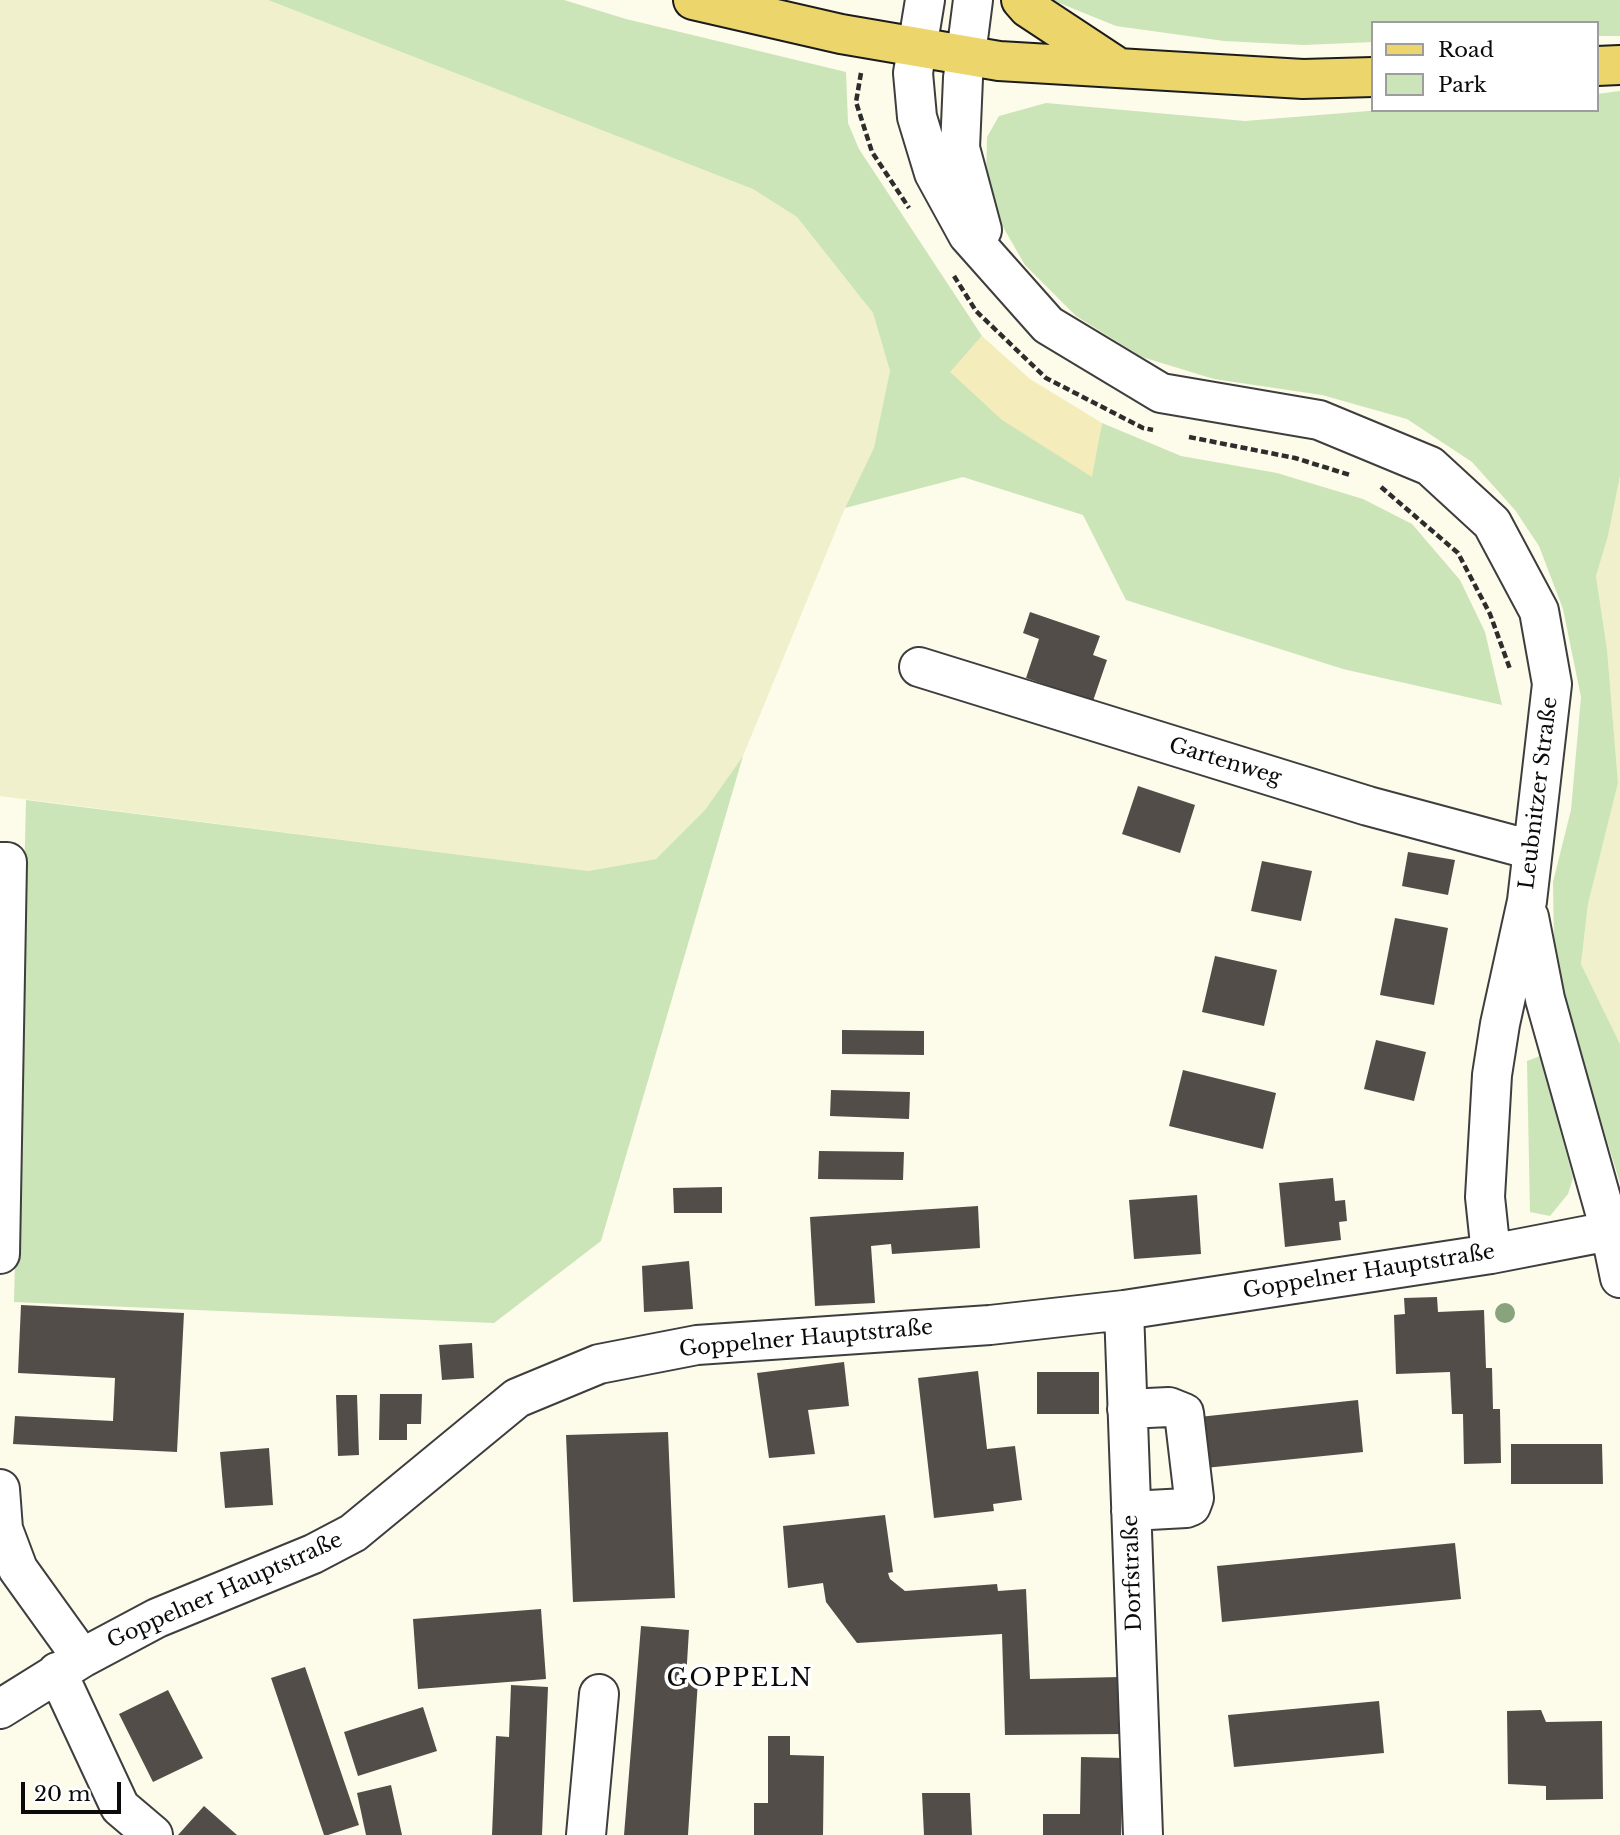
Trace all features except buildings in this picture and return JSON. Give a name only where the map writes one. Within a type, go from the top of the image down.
[{"type":"main road","points":[[693,0],[916,47],[999,61],[1303,79],[1372,77]]},
{"type":"main road","points":[[1021,0],[1028,8],[1118,67]]},
{"type":"main road","points":[[1599,66],[1620,65]]},
{"type":"street","points":[[925,0],[914,73],[917,117],[934,173],[968,235],[1006,279]]},
{"type":"street","points":[[973,0],[963,78],[960,148],[982,231],[1006,279]]},
{"type":"street","name":"Leubnitzer Straße","points":[[1006,279],[1048,325],[1161,393],[1319,420],[1430,466],[1492,523],[1538,611],[1552,684],[1527,901],[1500,1024],[1492,1075],[1485,1196],[1491,1254]]},
{"type":"street","name":"Gartenweg","points":[[919,667],[1368,806],[1532,850]]},
{"type":"street","points":[[0,1254],[5,852]]},
{"type":"street","points":[[1527,901],[1545,999],[1615,1230],[1620,1278]]},
{"type":"street","name":"Goppelner Hauptstraße","points":[[0,1709],[70,1665],[157,1618],[313,1554],[353,1533],[517,1398],[599,1364],[697,1345],[990,1325],[1124,1310],[1491,1254],[1615,1230]]},
{"type":"street","name":"Dorfstraße","points":[[1124,1310],[1143,1835]]},
{"type":"street","points":[[1127,1409],[1169,1407],[1184,1413],[1194,1498],[1191,1506],[1186,1508],[1131,1511]]},
{"type":"street","points":[[0,1489],[3,1529],[18,1569],[70,1665],[92,1747],[120,1807],[153,1835]]},
{"type":"street","points":[[586,1835],[599,1694]]},
{"type":"green space","points":[[0,0],[268,0],[754,189],[797,217],[873,313],[890,371],[876,445],[845,508],[743,756],[705,810],[656,859],[588,871],[0,796]]},
{"type":"green space","points":[[268,0],[564,0],[626,19],[846,72],[848,123],[859,149],[982,336],[951,372],[1091,476],[1102,423],[1181,456],[1277,473],[1363,499],[1412,524],[1460,580],[1485,632],[1502,705],[1343,669],[1126,600],[1083,515],[963,477],[845,508],[874,448],[890,371],[873,313],[797,217],[753,189]]},
{"type":"green space","points":[[1052,0],[1620,0],[1620,36],[1599,36],[1599,21],[1372,21],[1372,42],[1304,45],[1224,41],[1116,26]]},
{"type":"green space","points":[[1620,91],[1620,476],[1608,536],[1596,576],[1607,649],[1618,783],[1588,904],[1581,964],[1620,1044],[1620,1183],[1566,1006],[1554,943],[1553,882],[1571,810],[1581,697],[1563,609],[1539,546],[1515,510],[1472,462],[1407,419],[1322,395],[1214,379],[1142,357],[1076,316],[1025,265],[999,220],[986,180],[987,137],[999,116],[1046,103],[1245,121],[1372,111],[1599,112],[1599,94]]},
{"type":"green space","points":[[1620,476],[1620,1044],[1581,964],[1588,904],[1618,783],[1607,649],[1596,576],[1608,536]]},
{"type":"green space","points":[[743,756],[601,1241],[494,1323],[14,1302],[26,800],[588,871],[656,859],[705,810]]},
{"type":"green space","points":[[1540,1056],[1573,1178],[1568,1194],[1550,1216],[1530,1212],[1527,1061]]},
{"type":"sand","points":[[982,336],[1030,379],[1102,423],[1092,477],[1002,420],[950,372]]},
{"type":"district","name":"GOPPELN","points":[[740,1679]]}]
